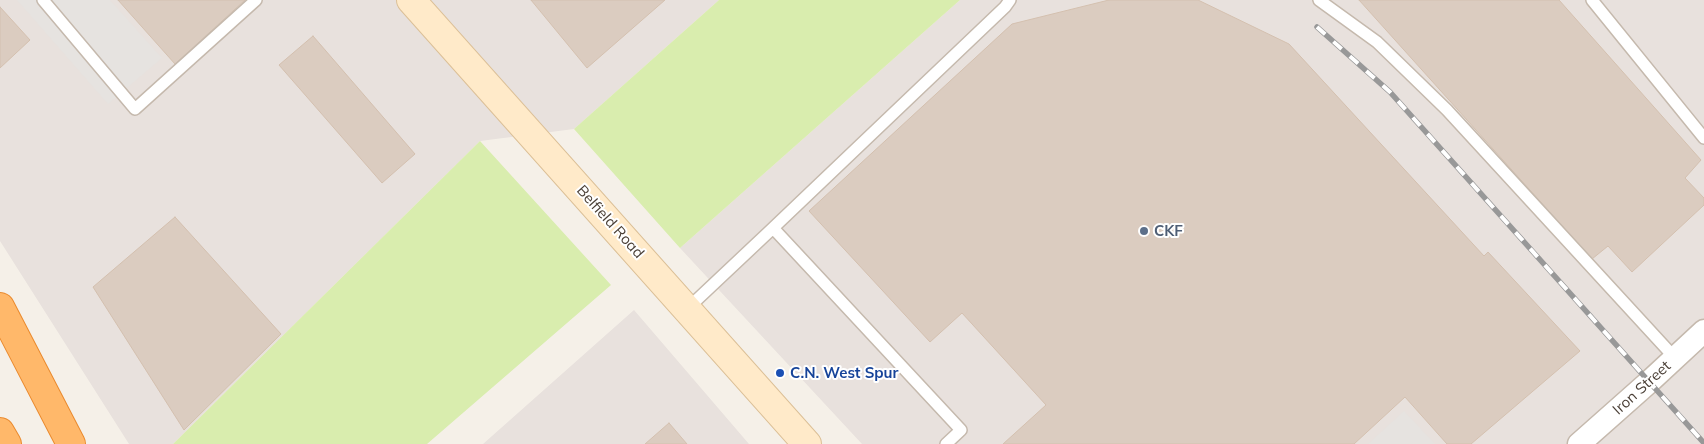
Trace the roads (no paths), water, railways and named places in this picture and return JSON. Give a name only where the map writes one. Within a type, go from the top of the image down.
[{"type":"highway","points":[[0,307],[71,444]]},
{"type":"highway","points":[[0,432],[7,444]]},
{"type":"main road","name":"Belfield Road","points":[[411,0],[807,444]]},
{"type":"street","name":"Iron Street","points":[[1579,444],[1704,331]]},
{"type":"lane","points":[[43,0],[135,109],[256,0]]},
{"type":"lane","points":[[687,309],[998,14],[1010,0]]},
{"type":"lane","points":[[1319,0],[1377,42],[1447,110],[1674,358]]},
{"type":"lane","points":[[1592,0],[1704,138]]},
{"type":"lane","points":[[773,228],[961,430],[946,444]]},
{"type":"railway","points":[[1317,27],[1390,92],[1704,443]]},
{"type":"place","name":"CKF","points":[[1144,231]]},
{"type":"place","name":"C.N. West Spur","points":[[780,373]]}]
